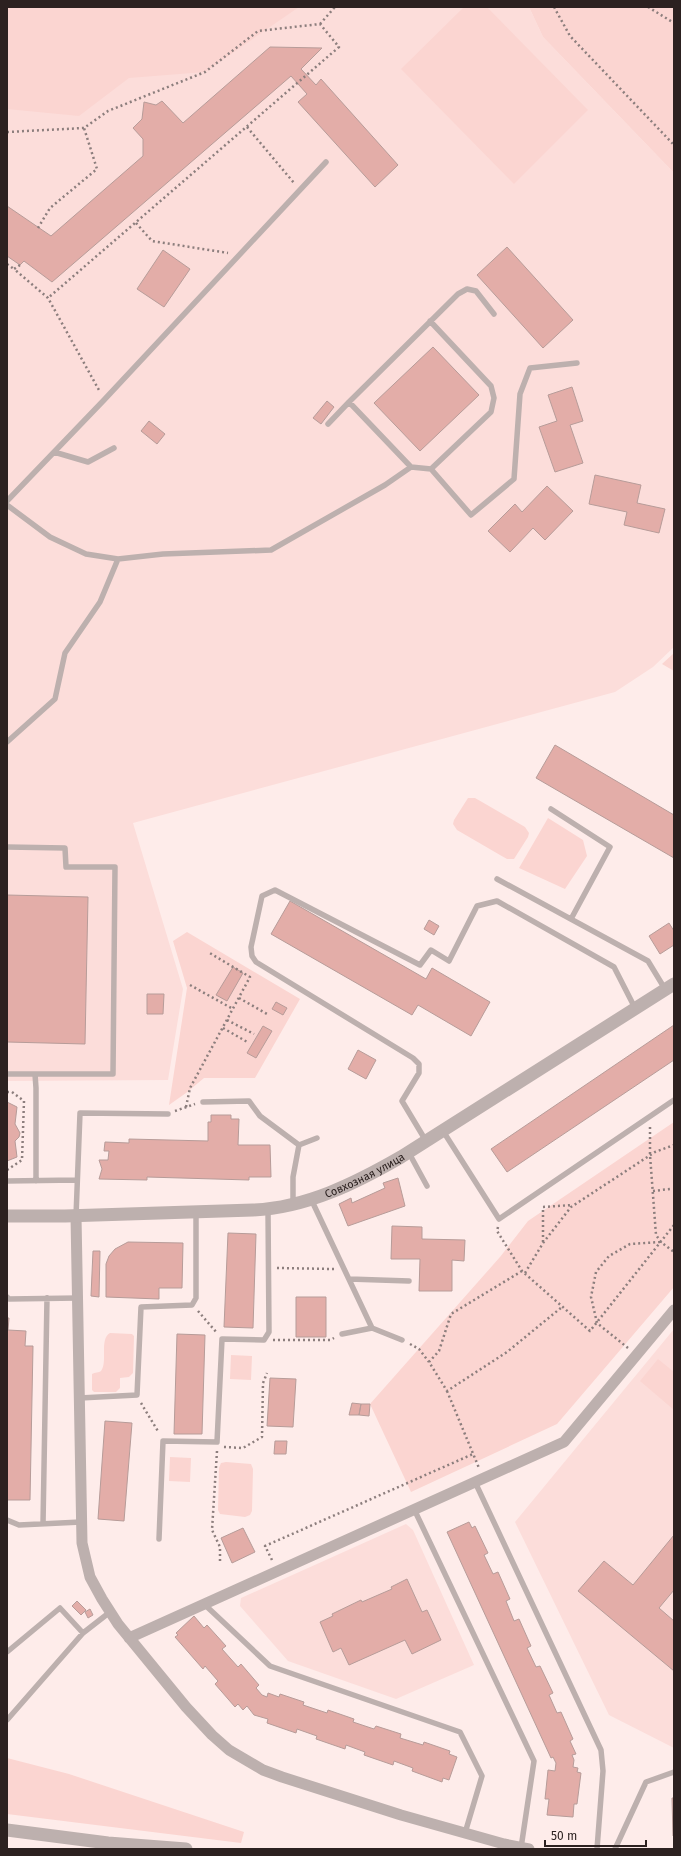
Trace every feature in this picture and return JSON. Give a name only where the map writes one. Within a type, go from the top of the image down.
[{"type":"street","name":"Совхозная улица","points":[[7,1216],[76,1216],[268,1210],[293,1205],[311,1199],[376,1172],[426,1142],[670,987]]},
{"type":"street","points":[[76,1216],[82,1543],[90,1577],[110,1612],[129,1638],[181,1701],[212,1735],[246,1761],[282,1777],[401,1815],[525,1848]]},
{"type":"street","points":[[129,1638],[564,1442],[674,1310]]},
{"type":"street","points":[[7,1830],[144,1849]]},
{"type":"street","points":[[108,1843],[186,1849]]},
{"type":"lane","points":[[7,501],[104,400],[326,162]]},
{"type":"lane","points":[[328,424],[458,294],[467,289],[476,291],[494,314]]},
{"type":"lane","points":[[430,322],[491,386],[494,398],[491,412],[430,469]]},
{"type":"lane","points":[[349,402],[411,467],[430,469],[471,515],[514,479],[520,394],[530,368],[577,363]]},
{"type":"lane","points":[[54,452],[88,462],[114,448]]},
{"type":"lane","points":[[7,505],[50,536],[86,554],[118,559],[162,554],[271,550],[385,485],[411,467]]},
{"type":"lane","points":[[7,742],[55,700],[65,653],[100,602],[118,559]]},
{"type":"lane","points":[[551,808],[610,847],[571,919]]},
{"type":"lane","points":[[7,847],[65,848],[66,867],[115,868],[113,1074],[7,1074]]},
{"type":"lane","points":[[496,879],[648,961],[670,987]]},
{"type":"lane","points":[[426,1142],[402,1101],[419,1073],[419,1064],[413,1058],[256,962],[252,956],[251,947],[262,896],[275,890],[420,965],[431,950],[449,961],[478,906],[497,901],[614,968],[635,1008]]},
{"type":"lane","points":[[35,1074],[36,1181]]},
{"type":"lane","points":[[443,1130],[500,1219],[674,1100]]},
{"type":"lane","points":[[203,1102],[248,1101],[260,1116],[300,1145]]},
{"type":"lane","points":[[76,1216],[80,1113],[168,1114]]},
{"type":"lane","points":[[300,1145],[317,1138]]},
{"type":"lane","points":[[293,1205],[293,1177],[300,1145]]},
{"type":"lane","points":[[409,1152],[427,1186]]},
{"type":"lane","points":[[7,1180],[77,1180]]},
{"type":"lane","points":[[311,1199],[372,1328]]},
{"type":"lane","points":[[158,1540],[163,1440],[217,1442],[222,1339],[264,1340],[269,1332],[268,1210]]},
{"type":"lane","points":[[80,1398],[137,1395],[141,1307],[192,1305],[196,1298],[196,1212]]},
{"type":"lane","points":[[349,1279],[408,1281]]},
{"type":"lane","points":[[7,1297],[9,1299],[78,1298]]},
{"type":"lane","points":[[43,1524],[47,1298]]},
{"type":"lane","points":[[342,1334],[372,1328],[402,1340]]},
{"type":"lane","points":[[479,1480],[601,1750],[603,1772],[597,1849]]},
{"type":"lane","points":[[414,1510],[534,1761],[525,1848]]},
{"type":"lane","points":[[7,1520],[20,1525],[81,1522]]},
{"type":"lane","points":[[204,1604],[270,1666],[460,1732],[482,1776],[465,1833]]},
{"type":"lane","points":[[7,1652],[60,1608],[83,1633]]},
{"type":"lane","points":[[7,1720],[83,1633],[110,1612]]},
{"type":"lane","points":[[615,1849],[646,1782],[674,1772]]},
{"type":"path","points":[[7,132],[84,128],[108,111],[205,72],[258,31],[320,24],[335,7]]},
{"type":"path","points":[[554,7],[570,36],[674,145]]},
{"type":"path","points":[[648,7],[674,23]]},
{"type":"path","points":[[48,298],[340,47],[320,24]]},
{"type":"path","points":[[247,127],[300,190]]},
{"type":"path","points":[[38,228],[50,208],[97,169],[84,128]]},
{"type":"path","points":[[136,223],[152,241],[239,255]]},
{"type":"path","points":[[7,264],[48,298],[104,400]]},
{"type":"path","points":[[14,269],[20,265]]},
{"type":"path","points":[[186,1108],[190,1088],[250,977],[208,952]]},
{"type":"path","points":[[190,985],[233,1009]]},
{"type":"path","points":[[239,998],[267,1014]]},
{"type":"path","points":[[227,1020],[254,1034]]},
{"type":"path","points":[[223,1028],[249,1042]]},
{"type":"path","points":[[7,1092],[12,1092],[24,1101],[22,1160],[7,1170]]},
{"type":"path","points":[[168,1114],[203,1102]]},
{"type":"path","points":[[650,1116],[650,1155],[656,1235],[661,1242],[674,1252]]},
{"type":"path","points":[[525,1273],[543,1243],[574,1205],[650,1155],[674,1145]]},
{"type":"path","points":[[653,1191],[670,1189]]},
{"type":"path","points":[[543,1243],[543,1206],[574,1205]]},
{"type":"path","points":[[500,1219],[497,1231],[522,1271],[590,1331],[674,1225]]},
{"type":"path","points":[[636,1355],[597,1323],[591,1297],[596,1272],[609,1256],[630,1244],[661,1242]]},
{"type":"path","points":[[269,1268],[344,1269]]},
{"type":"path","points":[[430,1362],[439,1352],[451,1314],[522,1271]]},
{"type":"path","points":[[192,1305],[222,1339]]},
{"type":"path","points":[[447,1391],[507,1352],[562,1307]]},
{"type":"path","points":[[269,1340],[330,1340],[342,1334]]},
{"type":"path","points":[[402,1340],[419,1349],[430,1362],[447,1391],[473,1454],[479,1480]]},
{"type":"path","points":[[217,1442],[225,1448],[243,1448],[262,1436],[263,1382],[267,1374]]},
{"type":"path","points":[[137,1395],[163,1440]]},
{"type":"path","points":[[217,1442],[212,1530],[220,1548],[220,1562]]},
{"type":"path","points":[[277,1571],[265,1546],[473,1454]]},
{"type":"shaded area","points":[[7,7],[529,7],[543,37],[674,173],[674,647],[653,667],[615,692],[133,823],[183,989],[168,1080],[7,1081]]},
{"type":"shaded area","points":[[7,7],[299,7],[205,72],[129,78],[79,116],[7,109]]},
{"type":"shaded area","points":[[464,7],[487,7],[588,110],[514,184],[401,69]]},
{"type":"shaded area","points":[[529,7],[674,7],[674,173],[543,37]]},
{"type":"shaded area","points":[[674,653],[674,671],[662,664]]},
{"type":"shaded area","points":[[468,798],[475,798],[525,827],[529,833],[528,837],[514,859],[507,859],[457,830],[453,824],[454,820]]},
{"type":"shaded area","points":[[548,818],[583,840],[587,856],[565,889],[519,868]]},
{"type":"shaded area","points":[[187,932],[300,999],[255,1078],[204,1078],[169,1105],[187,988],[173,941]]},
{"type":"shaded area","points":[[674,1122],[674,1287],[557,1424],[411,1492],[370,1404],[500,1257],[528,1221]]},
{"type":"shaded area","points":[[674,1329],[674,1748],[609,1715],[515,1522]]},
{"type":"shaded area","points":[[110,1333],[132,1334],[134,1336],[133,1373],[129,1377],[120,1378],[120,1388],[116,1392],[94,1392],[92,1390],[92,1374],[100,1372],[103,1367],[105,1340]]},
{"type":"shaded area","points":[[231,1355],[252,1356],[251,1380],[230,1379]]},
{"type":"shaded area","points":[[658,1359],[674,1372],[674,1410],[640,1381]]},
{"type":"shaded area","points":[[170,1457],[191,1458],[190,1482],[169,1481]]},
{"type":"shaded area","points":[[221,1463],[251,1464],[253,1469],[252,1511],[250,1515],[245,1517],[220,1514],[218,1510],[219,1468]]},
{"type":"shaded area","points":[[406,1524],[413,1530],[474,1665],[396,1699],[288,1661],[240,1606],[241,1598]]},
{"type":"shaded area","points":[[7,1758],[69,1774],[244,1832],[241,1843],[7,1814]]},
{"type":"building","points":[[270,47],[322,48],[301,69],[316,85],[321,79],[398,165],[375,187],[298,102],[307,94],[291,76],[52,282],[24,261],[20,265],[7,256],[7,206],[51,236],[143,156],[143,139],[133,128],[142,119],[144,102],[156,105],[162,101],[183,123]]},
{"type":"building","points":[[507,247],[573,320],[543,348],[477,275]]},
{"type":"building","points":[[163,250],[190,269],[164,307],[137,289]]},
{"type":"building","points":[[433,347],[479,395],[420,451],[374,403]]},
{"type":"building","points":[[572,387],[583,421],[570,425],[583,463],[555,472],[539,427],[557,421],[548,395]]},
{"type":"building","points":[[327,401],[334,407],[321,424],[313,418]]},
{"type":"building","points":[[149,421],[165,434],[157,444],[141,431]]},
{"type":"building","points":[[595,475],[641,485],[637,503],[665,509],[659,533],[624,525],[627,512],[589,504]]},
{"type":"building","points":[[547,486],[573,511],[545,540],[533,528],[510,552],[488,531],[515,504],[522,512]]},
{"type":"building","points":[[555,745],[674,815],[674,858],[536,778]]},
{"type":"building","points":[[7,895],[88,897],[85,1044],[7,1042]]},
{"type":"building","points":[[290,901],[426,979],[432,968],[490,1002],[471,1036],[418,1005],[412,1015],[271,934]]},
{"type":"building","points":[[429,920],[439,926],[434,935],[424,929]]},
{"type":"building","points":[[669,923],[674,931],[674,945],[660,954],[649,936]]},
{"type":"building","points":[[233,967],[243,973],[227,1001],[216,995]]},
{"type":"building","points":[[147,994],[164,994],[163,1014],[147,1014]]},
{"type":"building","points":[[276,1002],[287,1008],[283,1015],[272,1009]]},
{"type":"building","points":[[674,1025],[674,1060],[507,1172],[491,1149]]},
{"type":"building","points":[[263,1026],[272,1031],[256,1058],[247,1053]]},
{"type":"building","points":[[358,1050],[376,1060],[366,1079],[348,1069]]},
{"type":"building","points":[[7,1102],[17,1107],[15,1124],[20,1133],[19,1137],[15,1141],[17,1157],[7,1161]]},
{"type":"building","points":[[211,1115],[231,1115],[231,1119],[239,1119],[238,1145],[270,1145],[271,1177],[249,1177],[249,1180],[147,1177],[147,1180],[99,1179],[102,1169],[99,1160],[108,1160],[109,1151],[104,1151],[105,1142],[129,1143],[129,1139],[208,1141],[208,1122],[211,1122]]},
{"type":"building","points":[[398,1178],[405,1206],[348,1226],[339,1204],[351,1198],[352,1203],[385,1188],[383,1183]]},
{"type":"building","points":[[392,1226],[422,1227],[422,1239],[465,1240],[464,1261],[452,1260],[452,1291],[419,1291],[420,1259],[391,1259]]},
{"type":"building","points":[[228,1233],[256,1234],[253,1328],[224,1327]]},
{"type":"building","points":[[128,1242],[183,1243],[182,1288],[159,1288],[159,1299],[106,1297],[106,1264],[109,1256],[115,1249]]},
{"type":"building","points":[[93,1251],[100,1251],[99,1297],[91,1296]]},
{"type":"building","points":[[296,1297],[326,1297],[326,1337],[296,1337]]},
{"type":"building","points":[[7,1318],[9,1318],[8,1330],[26,1331],[25,1346],[33,1346],[30,1500],[7,1500]]},
{"type":"building","points":[[177,1334],[205,1335],[202,1434],[174,1434]]},
{"type":"building","points":[[270,1378],[296,1379],[293,1427],[267,1426]]},
{"type":"building","points":[[352,1403],[361,1404],[359,1415],[349,1415]]},
{"type":"building","points":[[361,1404],[370,1404],[369,1416],[359,1415]]},
{"type":"building","points":[[105,1421],[132,1423],[124,1521],[98,1519]]},
{"type":"building","points":[[275,1441],[287,1441],[286,1454],[274,1454]]},
{"type":"building","points":[[469,1522],[472,1528],[475,1526],[488,1553],[484,1555],[493,1574],[498,1572],[510,1599],[506,1601],[514,1621],[519,1619],[531,1646],[527,1648],[536,1667],[540,1666],[553,1693],[549,1695],[557,1713],[561,1712],[573,1739],[570,1741],[576,1754],[572,1755],[574,1760],[573,1767],[578,1768],[577,1772],[581,1773],[577,1804],[574,1804],[573,1817],[547,1815],[549,1799],[545,1799],[548,1770],[555,1771],[556,1763],[553,1757],[551,1758],[447,1532]]},
{"type":"building","points":[[243,1528],[255,1552],[232,1563],[221,1538]]},
{"type":"building","points":[[674,1535],[674,1590],[659,1608],[674,1621],[674,1671],[578,1591],[604,1561],[633,1585]]},
{"type":"building","points":[[407,1579],[422,1612],[427,1610],[441,1640],[412,1654],[405,1640],[349,1665],[341,1648],[333,1652],[320,1622],[333,1616],[332,1614],[361,1600],[362,1602],[392,1589],[391,1587]]},
{"type":"building","points":[[77,1601],[86,1610],[81,1615],[72,1606]]},
{"type":"building","points":[[90,1609],[93,1615],[88,1618],[85,1612]]},
{"type":"building","points":[[194,1616],[204,1628],[207,1625],[226,1646],[222,1649],[238,1667],[241,1664],[259,1685],[256,1688],[262,1695],[267,1697],[268,1693],[279,1697],[280,1694],[304,1702],[303,1705],[327,1713],[328,1710],[354,1719],[353,1722],[374,1729],[376,1726],[401,1734],[400,1738],[423,1745],[424,1742],[450,1751],[449,1754],[457,1757],[449,1780],[443,1778],[442,1782],[412,1771],[413,1768],[394,1761],[393,1765],[364,1755],[365,1752],[346,1745],[345,1749],[316,1739],[317,1736],[297,1729],[296,1733],[267,1723],[268,1719],[254,1715],[247,1706],[243,1710],[238,1704],[235,1707],[215,1684],[218,1681],[205,1666],[203,1669],[175,1637],[178,1635],[176,1633]]},
{"type":"building","points":[[672,1798],[674,1798],[674,1836],[673,1836]]}]
